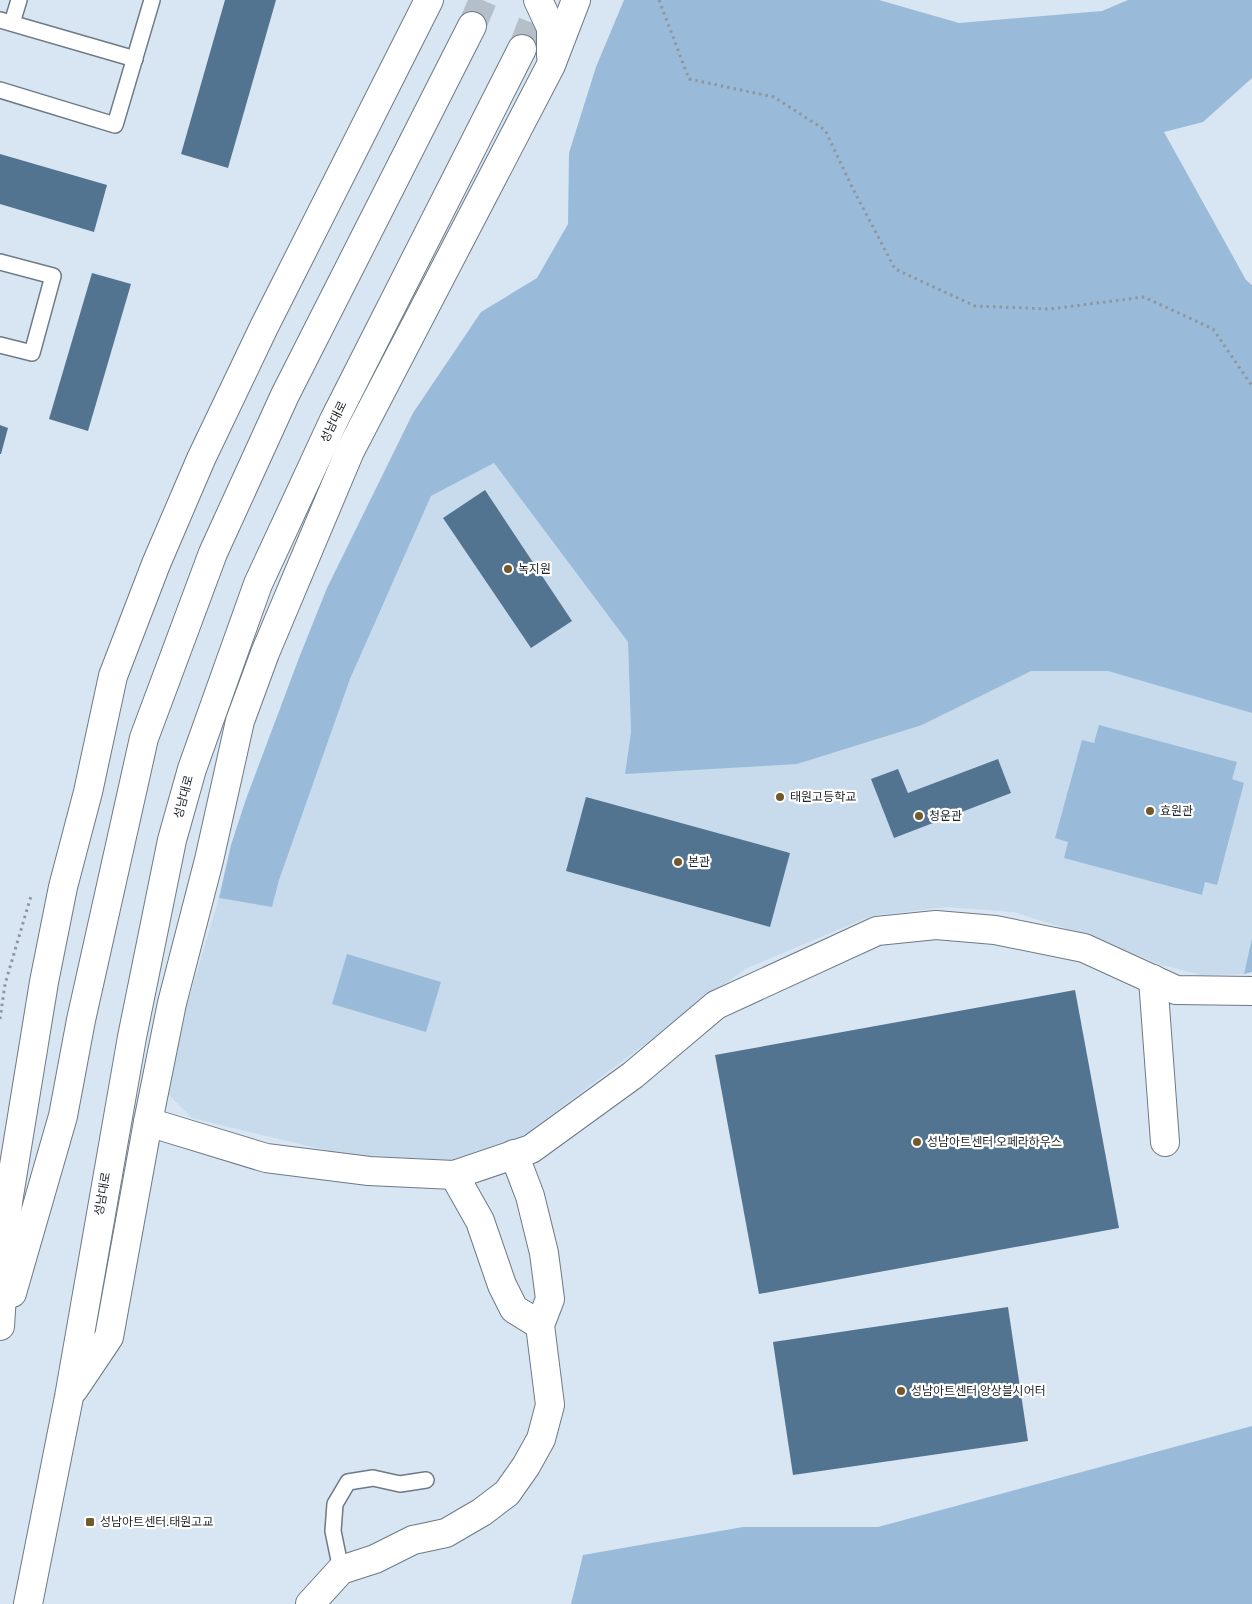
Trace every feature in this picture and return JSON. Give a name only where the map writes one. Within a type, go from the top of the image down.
[{"type":"main road","points":[[538,0],[551,28],[551,65]]},
{"type":"main road","points":[[69,1397],[109,1337],[148,1122],[172,1003],[209,860],[240,721],[265,653],[350,451],[551,65],[576,0]]},
{"type":"main road","points":[[0,1328],[8,1202],[44,982],[63,887],[88,792],[113,676],[152,573],[200,459],[264,327],[430,1]]},
{"type":"main road","points":[[0,1328],[21,1268],[63,1116],[80,1020],[144,738],[213,553],[285,395],[472,26]]},
{"type":"main road","name":"성남대로","points":[[28,1604],[69,1397],[132,1037],[172,840],[192,769],[258,584],[334,420],[522,50]]},
{"type":"main road","points":[[148,1122],[266,1158],[369,1171],[454,1175],[531,1148],[633,1075],[716,1005],[877,931],[936,925],[995,930],[1084,948],[1176,990],[1252,992]]},
{"type":"main road","points":[[1153,979],[1165,1142]]},
{"type":"main road","points":[[310,1604],[341,1570],[375,1559],[413,1540],[446,1533],[482,1512],[507,1493],[526,1466],[541,1439],[550,1405],[540,1325],[550,1299],[544,1254],[530,1196],[514,1154]]},
{"type":"main road","points":[[454,1175],[480,1222],[502,1285],[514,1309],[540,1325]]},
{"type":"lane","points":[[18,0],[6,21],[135,59]]},
{"type":"lane","points":[[0,90],[115,125],[152,0]]},
{"type":"lane","points":[[0,262],[53,276],[32,354],[0,345]]},
{"type":"lane","points":[[341,1570],[333,1531],[335,1504],[348,1482],[373,1478],[400,1484],[426,1480]]},
{"type":"path","points":[[659,0],[689,79],[774,97],[825,130],[853,189],[895,269],[975,306],[1050,309],[1144,297],[1213,330],[1252,386]]},
{"type":"shaded area","points":[[624,0],[879,0],[959,23],[1102,11],[1128,0],[1252,0],[1252,78],[1203,122],[1164,132],[1246,280],[1252,285],[1252,713],[1108,671],[1031,671],[922,725],[797,764],[625,774],[631,732],[628,642],[494,463],[431,496],[350,679],[279,880],[272,907],[219,898],[231,845],[246,799],[327,588],[413,413],[481,312],[537,278],[568,224],[569,153],[596,67]]},
{"type":"shaded area","name":"태원고등학교","points":[[494,463],[628,642],[631,732],[625,774],[922,725],[1031,671],[1108,671],[1252,713],[1252,938],[1244,974],[1202,975],[1162,965],[1090,936],[1014,912],[946,907],[871,916],[745,969],[520,1138],[450,1160],[346,1155],[192,1118],[162,1088],[219,898],[272,907],[278,880],[350,679],[431,496]]},
{"type":"shaded area","name":"효원관","points":[[1099,725],[1237,762],[1232,779],[1244,783],[1217,885],[1205,882],[1202,895],[1064,858],[1068,842],[1055,838],[1082,740],[1094,743]]},
{"type":"shaded area","points":[[1252,938],[1252,972],[1244,974]]},
{"type":"shaded area","points":[[347,954],[441,982],[426,1032],[332,1004]]},
{"type":"shaded area","points":[[1252,1426],[1252,1604],[571,1604],[583,1555],[743,1527],[878,1527]]},
{"type":"building","points":[[225,0],[276,0],[228,168],[181,154]]},
{"type":"building","points":[[0,154],[107,185],[94,232],[0,204]]},
{"type":"building","points":[[92,273],[131,284],[88,431],[49,419]]},
{"type":"building","points":[[0,425],[8,428],[1,454],[0,454]]},
{"type":"building","name":"녹지원","points":[[485,490],[572,621],[531,648],[443,518]]},
{"type":"building","name":"청운관","points":[[998,759],[1011,793],[894,838],[871,779],[898,769],[908,793]]},
{"type":"building","name":"본관","points":[[586,797],[790,853],[770,927],[566,871]]},
{"type":"building","name":"성남아트센터 오페라하우스","points":[[1075,990],[1119,1228],[759,1294],[715,1055]]},
{"type":"building","name":"성남아트센터 앙상블시어터","points":[[1008,1307],[1028,1441],[793,1475],[773,1342]]},
{"type":"tunnel","points":[[472,26],[483,0]]},
{"type":"tunnel","points":[[522,49],[541,0]]},
{"type":"place","name":"녹지원","points":[[508,569]]},
{"type":"place","name":"태원고등학교","points":[[780,797]]},
{"type":"place","name":"효원관","points":[[1150,811]]},
{"type":"place","name":"청운관","points":[[919,816]]},
{"type":"place","name":"본관","points":[[678,862]]},
{"type":"place","name":"성남아트센터 오페라하우스","points":[[917,1142]]},
{"type":"place","name":"성남아트센터 앙상블시어터","points":[[901,1391]]},
{"type":"place","name":"성남아트센터.태원고교","points":[[90,1522]]}]
